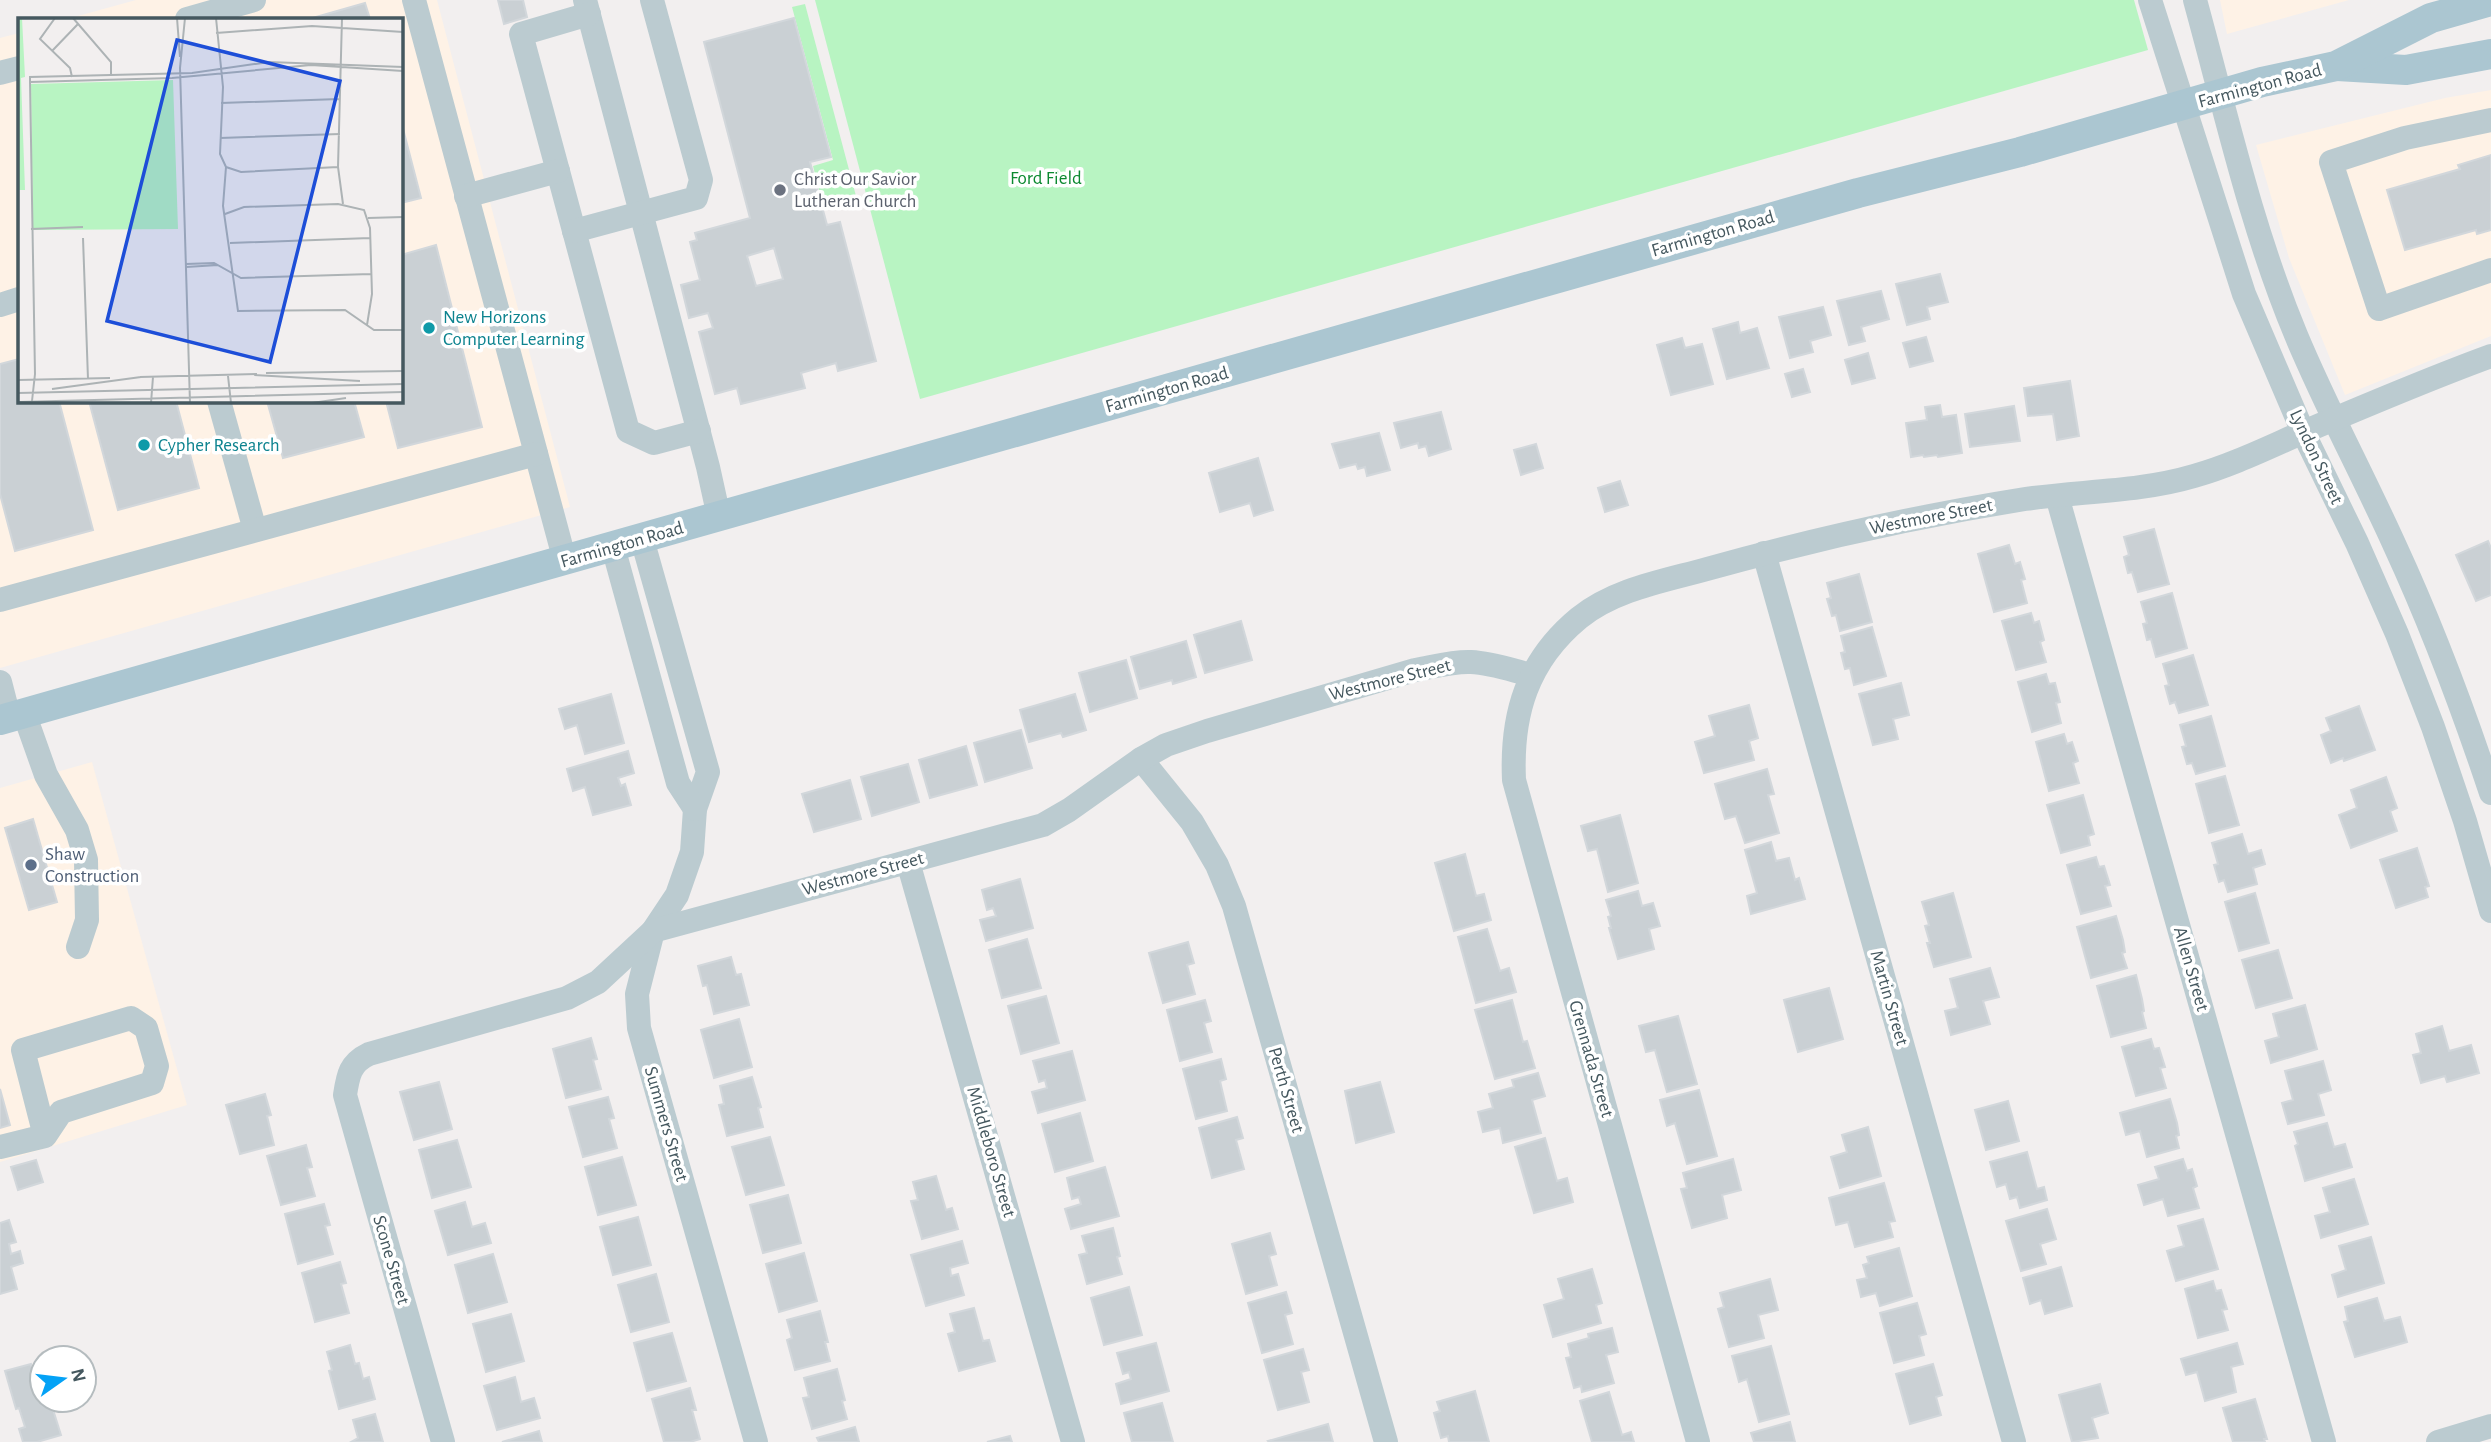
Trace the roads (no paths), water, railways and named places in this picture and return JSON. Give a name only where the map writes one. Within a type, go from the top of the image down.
[{"type":"main road","name":"Farmington Road","points":[[11,717],[1858,193],[2020,152],[2262,82],[2336,66],[2431,18],[2483,2]]},
{"type":"main road","name":"Farmington Road","points":[[2336,66],[2406,70],[2491,54]]},
{"type":"street","points":[[191,18],[254,0]]},
{"type":"street","points":[[414,0],[565,561]]},
{"type":"street","points":[[574,231],[696,198],[701,180],[652,0]]},
{"type":"street","name":"Lyndon Street","points":[[2150,0],[2244,293],[2303,432],[2357,543],[2397,634],[2465,821],[2491,911]]},
{"type":"street","name":"Lyndon Street","points":[[2195,0],[2245,191],[2269,263],[2296,334],[2334,420],[2424,610],[2468,723],[2491,793]]},
{"type":"street","points":[[699,431],[654,443],[628,431],[521,34],[587,7],[699,431],[719,517]]},
{"type":"street","points":[[0,74],[18,68]]},
{"type":"street","points":[[2491,120],[2405,138],[2331,162],[2379,309],[2491,270]]},
{"type":"street","points":[[466,196],[558,171]]},
{"type":"street","points":[[0,305],[18,299]]},
{"type":"street","name":"Westmore Street","points":[[348,1077],[358,1060],[369,1054],[567,998],[598,982],[653,931],[1043,825],[1141,759],[1166,745],[1207,731],[1415,670],[1468,662],[1496,665],[1531,675],[1545,653],[1581,616],[1628,591],[1764,553],[1897,523],[2026,499],[2193,477],[2238,461],[2436,376],[2491,356]]},
{"type":"street","points":[[219,402],[255,530]]},
{"type":"street","points":[[0,600],[536,454]]},
{"type":"street","name":"Allen Street","points":[[2057,496],[2324,1442]]},
{"type":"street","name":"Summers Street","points":[[642,539],[708,772],[695,809],[692,852],[677,895],[653,931],[637,993],[639,1028],[756,1442]]},
{"type":"street","points":[[613,547],[678,783],[695,809]]},
{"type":"street","name":"Martin Street","points":[[1764,553],[2014,1442]]},
{"type":"street","name":"Grennada Street","points":[[1531,675],[1515,728],[1512,754],[1514,780],[1698,1442]]},
{"type":"street","points":[[0,682],[11,717],[76,830],[86,860],[87,920],[78,947]]},
{"type":"street","name":"Perth Street","points":[[1141,759],[1192,822],[1217,865],[1234,906],[1386,1442]]},
{"type":"street","name":"Middleboro Street","points":[[908,862],[1073,1442]]},
{"type":"street","points":[[0,1147],[45,1136],[61,1112],[152,1083],[157,1066],[146,1028],[131,1017],[23,1050],[45,1136]]},
{"type":"street","name":"Scone Street","points":[[348,1077],[345,1095],[443,1442]]},
{"type":"street","points":[[2438,1442],[2491,1426]]},
{"type":"place","name":"Christ Our Savior Lutheran Church","points":[[780,190]]},
{"type":"place","name":"New Horizons Computer Learning","points":[[429,328]]},
{"type":"place","name":"Cypher Research","points":[[144,445]]},
{"type":"place","name":"Shaw Construction","points":[[31,865]]},
{"type":"park label","name":"Ford Field","points":[[1046,178]]}]
